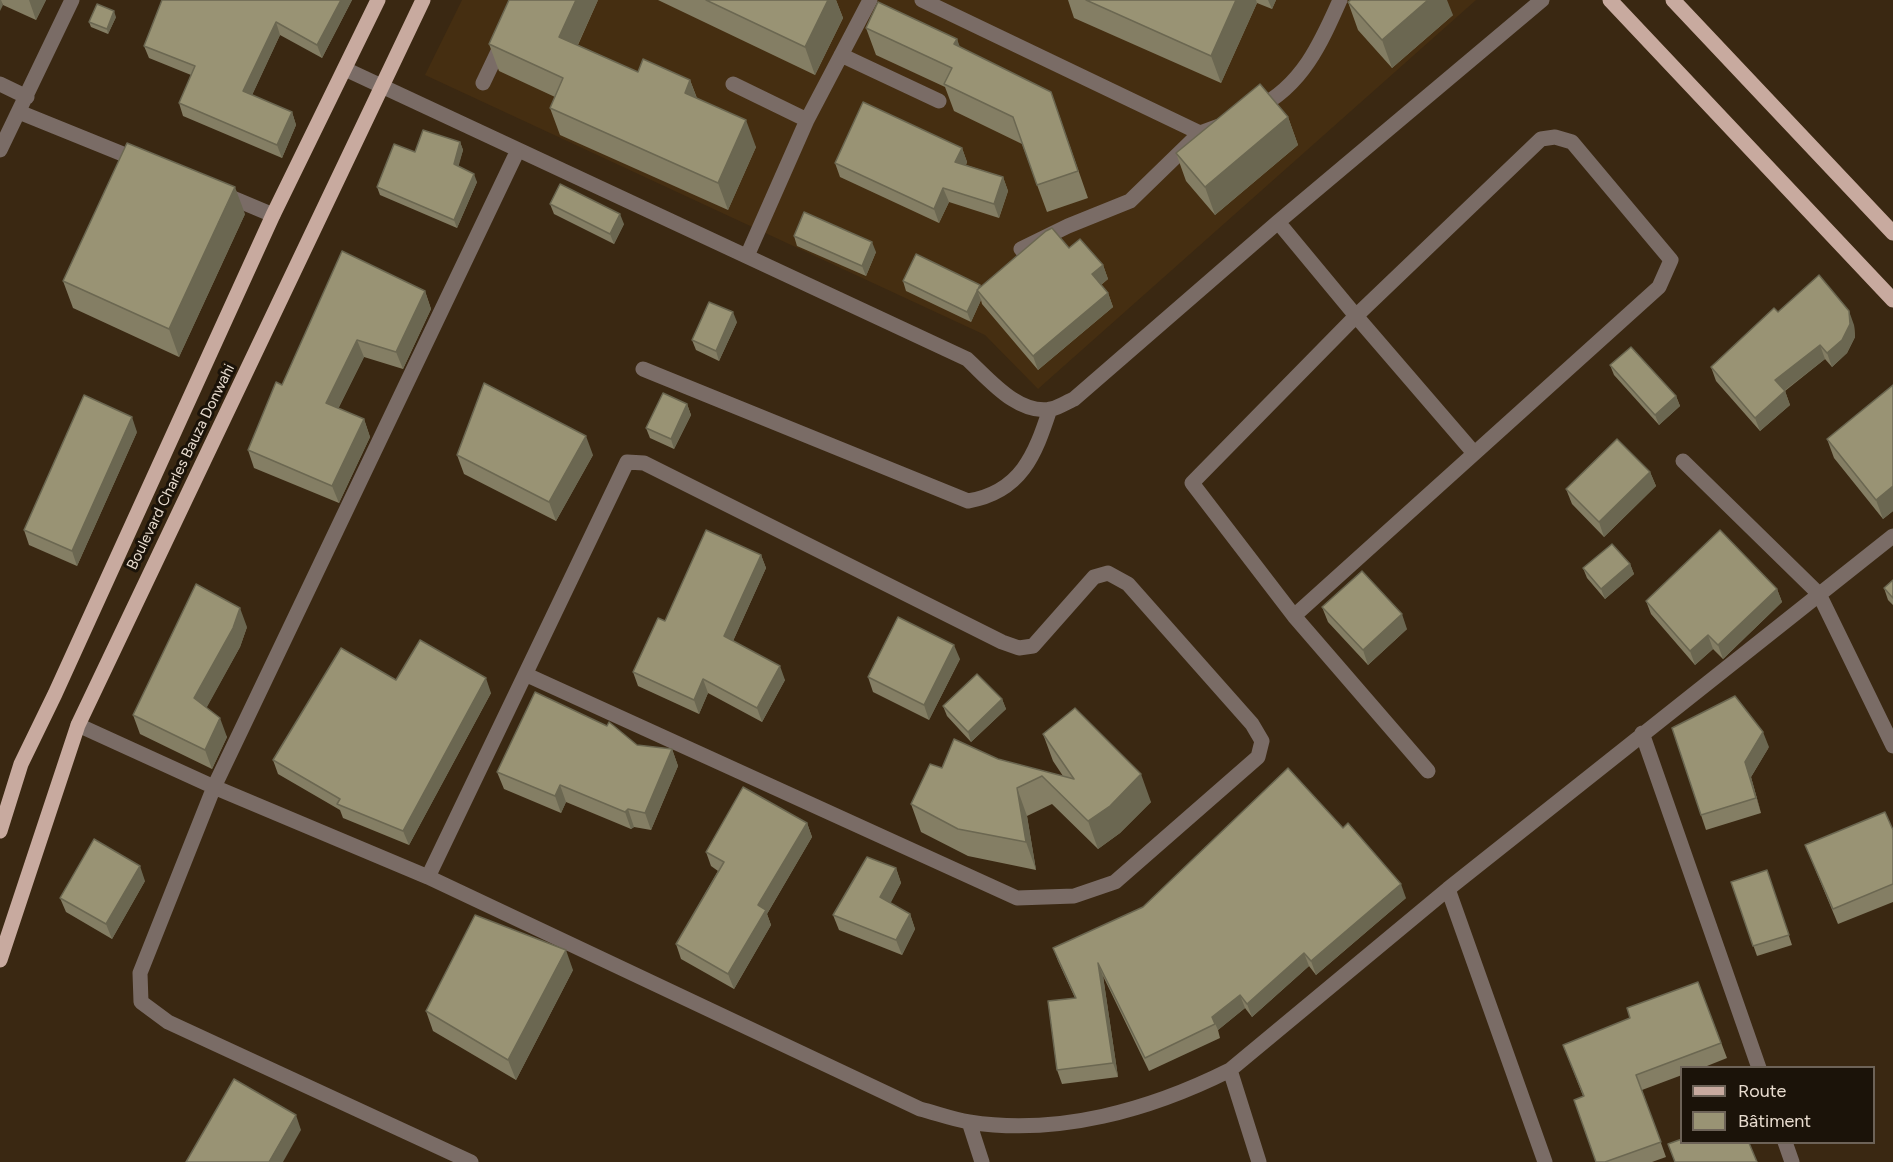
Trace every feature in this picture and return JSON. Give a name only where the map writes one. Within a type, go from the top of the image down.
[{"type":"main road","name":"Boulevard Charles Bauza Donwahi","points":[[0,831],[21,764],[273,215],[378,0]]},
{"type":"main road","name":"Boulevard Charles Bauza Donwahi","points":[[0,960],[78,725],[423,0]]},
{"type":"main road","points":[[1610,0],[1893,300]]},
{"type":"main road","points":[[1673,0],[1893,233]]},
{"type":"street","points":[[0,150],[72,0]]},
{"type":"street","points":[[747,256],[807,120],[870,0]]},
{"type":"street","points":[[922,0],[1200,133]]},
{"type":"street","points":[[1021,249],[1068,226],[1130,201],[1200,133],[1274,99],[1300,75],[1322,40],[1340,0]]},
{"type":"street","points":[[345,69],[517,152],[967,359],[1007,396],[1028,406],[1050,409],[1074,399],[1278,222],[1542,0]]},
{"type":"street","points":[[483,83],[508,31]]},
{"type":"street","points":[[841,55],[939,101]]},
{"type":"street","points":[[0,84],[27,97]]},
{"type":"street","points":[[733,84],[807,120]]},
{"type":"street","points":[[19,112],[152,166]]},
{"type":"street","points":[[1294,616],[1659,287],[1671,260],[1572,142],[1555,137],[1540,139],[1356,316],[1192,483],[1294,616],[1428,771]]},
{"type":"street","points":[[471,1162],[168,1022],[141,1002],[140,972],[214,788],[517,152]]},
{"type":"street","points":[[207,188],[273,215]]},
{"type":"street","points":[[1278,222],[1474,453]]},
{"type":"street","points":[[644,369],[968,501],[982,498],[1017,477],[1029,463],[1038,446],[1050,409]]},
{"type":"street","points":[[1683,461],[1819,594],[1893,746]]},
{"type":"street","points":[[428,877],[527,675],[627,462],[644,463],[1002,642],[1019,648],[1033,646],[1094,576],[1108,573],[1128,584],[1252,724],[1262,741],[1258,757],[1115,882],[1074,896],[1017,898],[527,675]]},
{"type":"street","points":[[78,725],[214,788],[428,877],[920,1109],[969,1122],[1069,1124],[1114,1114],[1188,1091],[1230,1070],[1448,889],[1893,536]]},
{"type":"street","points":[[1642,734],[1758,1066]]},
{"type":"street","points":[[1448,889],[1545,1162]]},
{"type":"street","points":[[1230,1070],[1259,1162]]},
{"type":"street","points":[[969,1122],[982,1162]]},
{"type":"street","points":[[1785,1144],[1792,1162]]},
{"type":"shaded area","points":[[462,0],[1476,0],[1038,389],[985,335],[425,75]]},
{"type":"building","points":[[162,0],[341,0],[317,45],[276,22],[243,91],[292,112],[277,145],[179,103],[195,66],[144,46]]},
{"type":"building","points":[[509,0],[576,0],[559,37],[638,72],[643,59],[690,80],[685,93],[746,120],[718,183],[550,108],[563,78],[489,44]]},
{"type":"building","points":[[706,0],[828,0],[805,47]]},
{"type":"building","points":[[1086,0],[1236,0],[1211,56]]},
{"type":"building","points":[[1351,0],[1428,0],[1382,40],[1348,2]]},
{"type":"building","points":[[878,2],[957,39],[954,44],[1051,92],[1078,171],[1037,185],[1013,117],[944,84],[952,68],[866,28]]},
{"type":"building","points":[[97,4],[114,11],[107,29],[89,22]]},
{"type":"building","points":[[1260,84],[1288,117],[1205,187],[1176,153]]},
{"type":"building","points":[[863,102],[962,148],[955,162],[1003,177],[994,204],[943,188],[934,209],[835,163]]},
{"type":"building","points":[[423,130],[460,142],[454,164],[474,174],[454,220],[377,187],[394,144],[415,152]]},
{"type":"building","points":[[127,143],[235,187],[169,329],[63,281]]},
{"type":"building","points":[[560,184],[620,214],[610,234],[550,204]]},
{"type":"building","points":[[804,212],[872,242],[862,266],[794,236]]},
{"type":"building","points":[[1052,228],[1069,248],[1080,239],[1103,265],[1092,274],[1108,293],[1033,356],[977,290]]},
{"type":"building","points":[[342,251],[425,291],[396,352],[357,340],[326,403],[364,419],[332,486],[248,450],[276,382],[282,385]]},
{"type":"building","points":[[916,254],[980,285],[967,312],[903,281]]},
{"type":"building","points":[[1819,275],[1849,311],[1850,324],[1842,340],[1827,353],[1820,345],[1775,380],[1785,391],[1755,418],[1711,367],[1774,308],[1778,312]]},
{"type":"building","points":[[709,302],[733,312],[716,351],[692,340]]},
{"type":"building","points":[[1631,347],[1676,396],[1655,415],[1610,365]]},
{"type":"building","points":[[484,383],[586,436],[549,502],[457,455]]},
{"type":"building","points":[[1893,385],[1893,486],[1876,500],[1827,439]]},
{"type":"building","points":[[663,393],[687,404],[671,439],[646,428]]},
{"type":"building","points":[[84,395],[132,417],[72,551],[24,530]]},
{"type":"building","points":[[1617,439],[1650,472],[1599,522],[1566,489]]},
{"type":"building","points":[[706,530],[761,555],[724,636],[780,666],[757,708],[703,679],[694,700],[633,672],[658,618],[665,621]]},
{"type":"building","points":[[1720,530],[1777,589],[1718,645],[1708,635],[1690,651],[1646,601]]},
{"type":"building","points":[[1612,544],[1630,564],[1601,589],[1583,568]]},
{"type":"building","points":[[1362,571],[1402,614],[1363,650],[1322,607]]},
{"type":"building","points":[[1893,580],[1893,598],[1884,588]]},
{"type":"building","points":[[196,584],[240,608],[233,628],[194,698],[220,718],[205,750],[133,715]]},
{"type":"building","points":[[898,617],[954,645],[924,705],[868,677]]},
{"type":"building","points":[[420,640],[486,678],[403,831],[337,804],[340,799],[273,760],[341,648],[396,680]]},
{"type":"building","points":[[977,674],[1002,699],[968,732],[943,706]]},
{"type":"building","points":[[535,692],[607,726],[609,722],[637,745],[672,749],[645,813],[628,809],[625,812],[560,785],[555,796],[497,772]]},
{"type":"building","points":[[1735,696],[1763,732],[1745,762],[1756,798],[1701,815],[1672,728]]},
{"type":"building","points":[[1075,708],[1141,774],[1110,806],[1088,821],[1042,776],[1017,788],[1026,842],[958,829],[911,804],[930,764],[942,768],[954,739],[998,759],[1074,779],[1043,734]]},
{"type":"building","points":[[1288,768],[1343,828],[1348,823],[1401,884],[1311,961],[1304,953],[1247,1004],[1240,995],[1212,1017],[1215,1024],[1145,1058],[1098,963],[1113,1063],[1057,1070],[1048,1001],[1076,998],[1053,948],[1143,907]]},
{"type":"building","points":[[743,787],[807,823],[758,905],[766,910],[728,974],[676,944],[724,862],[706,852]]},
{"type":"building","points":[[1885,812],[1893,830],[1893,884],[1833,909],[1805,845]]},
{"type":"building","points":[[94,839],[140,866],[106,924],[60,898]]},
{"type":"building","points":[[867,857],[896,868],[880,897],[910,914],[896,940],[833,915]]},
{"type":"building","points":[[1767,870],[1789,935],[1753,946],[1731,882]]},
{"type":"building","points":[[475,915],[566,950],[508,1060],[426,1011]]},
{"type":"building","points":[[1698,982],[1721,1043],[1636,1075],[1661,1142],[1605,1162],[1596,1162],[1574,1100],[1584,1096],[1563,1045],[1630,1018],[1627,1008]]},
{"type":"building","points":[[234,1079],[296,1115],[269,1162],[186,1162]]},
{"type":"building","points":[[1680,1140],[1680,1144],[1749,1144],[1757,1162],[1675,1162],[1668,1144]]}]
